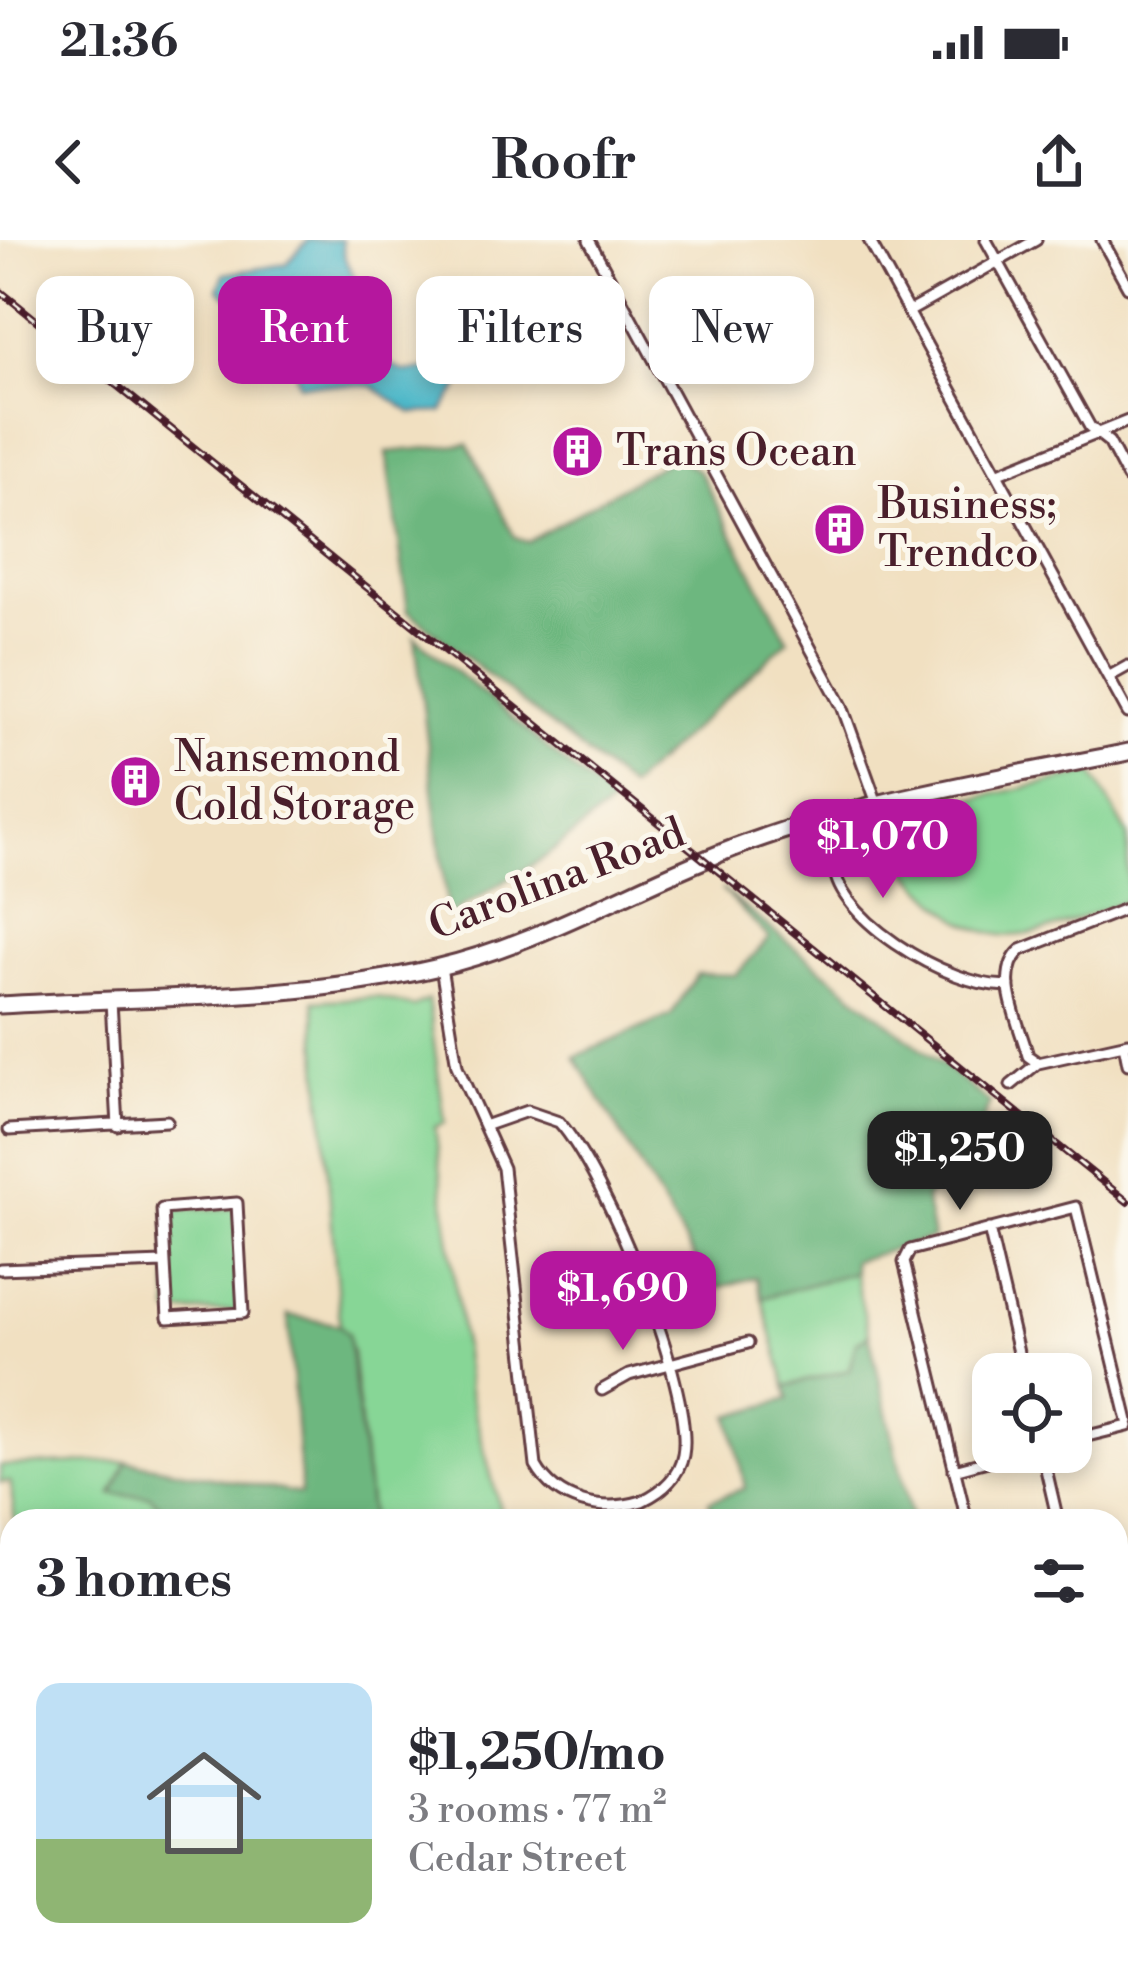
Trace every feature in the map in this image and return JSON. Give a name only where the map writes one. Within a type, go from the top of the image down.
[{"type":"main road","name":"Carolina Road","points":[[0,1005],[352,983],[441,967],[541,935],[738,847],[879,805],[1128,752]]},
{"type":"street","points":[[589,240],[842,706],[879,805],[881,831],[841,849],[833,866]]},
{"type":"street","points":[[868,240],[1128,713]]},
{"type":"street","points":[[986,240],[1090,427],[1100,433],[1128,478]]},
{"type":"street","points":[[908,312],[1036,240]]},
{"type":"street","points":[[1102,240],[1128,286]]},
{"type":"street","points":[[999,473],[1128,421]]},
{"type":"street","points":[[1110,676],[1128,666]]},
{"type":"street","points":[[802,851],[833,866],[856,907],[910,956],[957,981],[1009,985]]},
{"type":"street","points":[[1038,1063],[1028,1056],[1009,985],[1011,960],[1030,946],[1128,908]]},
{"type":"street","points":[[441,967],[457,1066],[506,1184],[533,1456],[550,1486],[578,1502],[622,1505],[661,1490],[683,1453],[668,1365],[634,1256],[565,1129],[546,1114],[527,1111],[484,1126]]},
{"type":"street","points":[[111,1001],[118,1126]]},
{"type":"street","points":[[1011,1085],[1038,1063],[1126,1044],[1128,1064]]},
{"type":"street","points":[[9,1130],[166,1121]]},
{"type":"street","points":[[234,1202],[240,1206],[243,1313],[167,1318],[163,1263],[162,1209],[234,1202]]},
{"type":"street","points":[[964,1509],[905,1268],[910,1250],[1076,1208],[1128,1424],[1092,1434]]},
{"type":"street","points":[[989,1229],[1018,1353]]},
{"type":"street","points":[[0,1269],[163,1263]]},
{"type":"street","points":[[602,1390],[624,1377],[748,1343]]},
{"type":"street","points":[[954,1470],[972,1465]]},
{"type":"street","points":[[1047,1473],[1055,1509]]},
{"type":"green space","points":[[468,444],[515,538],[528,542],[675,456],[699,471],[788,640],[629,788],[408,611],[387,452]]},
{"type":"green space","points":[[415,637],[613,803],[545,857],[448,916]]},
{"type":"green space","points":[[1093,773],[1128,835],[1128,900],[1063,925],[1011,936],[963,921],[909,871],[907,813]]},
{"type":"green space","points":[[721,889],[990,1103],[971,1149],[925,1198],[933,1238],[853,1261],[854,1272],[762,1298],[756,1277],[713,1289],[575,1057],[671,1015],[697,974],[736,975],[769,938]]},
{"type":"green space","points":[[377,997],[413,1007],[428,1000],[445,1123],[435,1127],[469,1391],[500,1509],[370,1509],[352,1352],[340,1325],[314,1001]]},
{"type":"green space","points":[[236,1208],[241,1311],[170,1313],[166,1210]]},
{"type":"green space","points":[[854,1272],[869,1334],[856,1343],[849,1370],[786,1386],[762,1298]]},
{"type":"green space","points":[[288,1315],[340,1325],[348,1334],[370,1509],[163,1509],[150,1496],[112,1494],[127,1461],[301,1494]]},
{"type":"green space","points":[[869,1334],[909,1509],[711,1509],[709,1501],[745,1488],[730,1416],[789,1399],[786,1386],[849,1370],[856,1343]]},
{"type":"green space","points":[[127,1461],[113,1494],[150,1496],[163,1509],[13,1509],[10,1482],[0,1482],[0,1466]]},
{"type":"water","points":[[308,240],[342,240],[354,276],[223,276],[286,264]]},
{"type":"water","points":[[392,364],[405,372],[416,370],[416,384],[460,386],[442,412],[412,413],[372,386],[299,384],[392,384]]},
{"type":"railway","points":[[0,291],[1128,1202]]},
{"type":"place","name":"Trans Ocean","points":[[577,452]]},
{"type":"place","name":"Business; Trendco","points":[[839,529]]},
{"type":"place","name":"Nansemond Cold Storage","points":[[135,782]]}]
